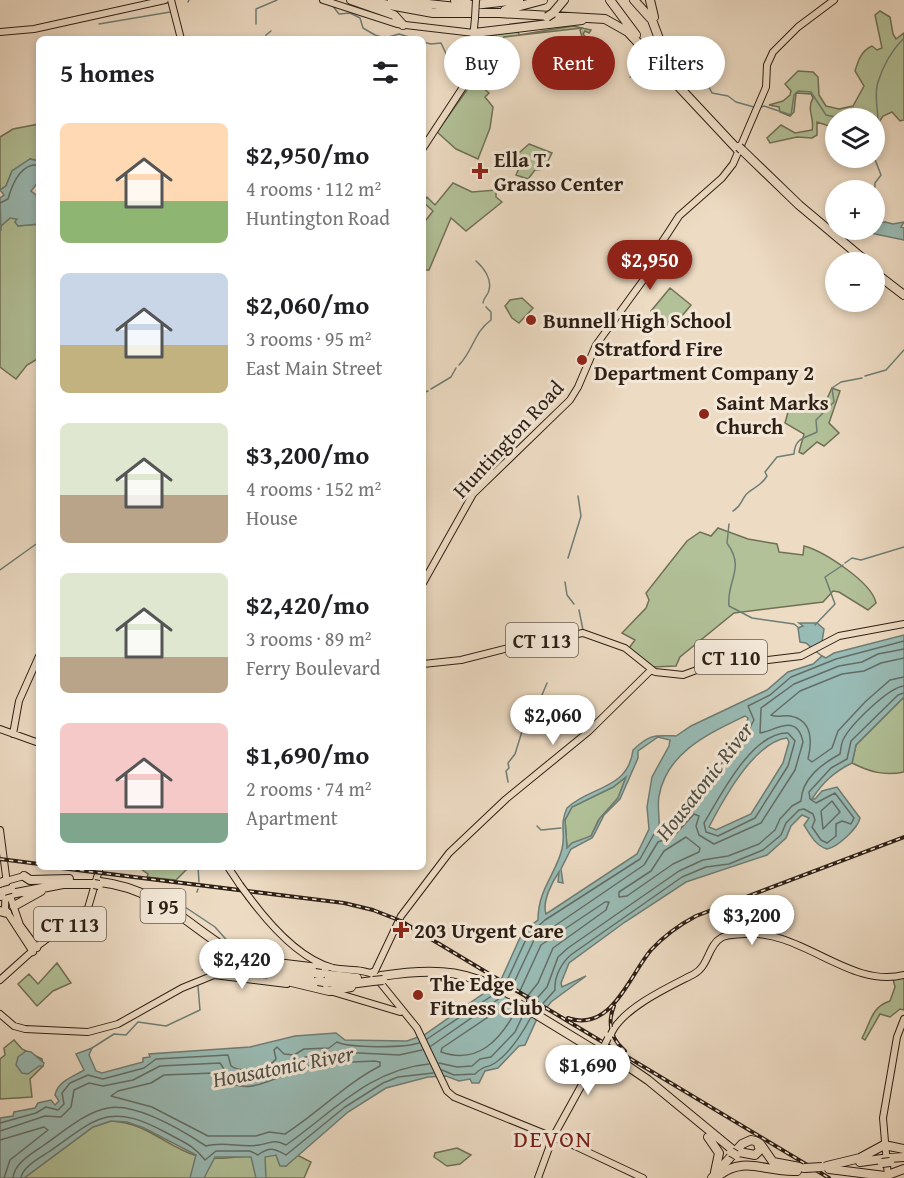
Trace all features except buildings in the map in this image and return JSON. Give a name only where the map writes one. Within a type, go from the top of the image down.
[{"type":"highway","points":[[351,0],[394,15],[403,25]]},
{"type":"highway","points":[[362,0],[423,12],[477,16],[594,17],[615,23],[632,36]]},
{"type":"highway","points":[[392,0],[444,7],[497,4],[519,0]]},
{"type":"highway","points":[[455,0],[471,5],[497,4]]},
{"type":"highway","points":[[477,16],[543,0]]},
{"type":"highway","points":[[519,28],[550,15],[564,0]]},
{"type":"highway","points":[[612,0],[640,36]]},
{"type":"highway","points":[[612,0],[740,150]]},
{"type":"highway","points":[[634,0],[650,16],[659,36]]},
{"type":"highway","points":[[650,0],[659,36]]},
{"type":"highway","points":[[474,33],[593,19],[610,22],[628,32]]},
{"type":"highway","points":[[682,90],[740,150],[852,252]]},
{"type":"highway","points":[[688,90],[696,101]]},
{"type":"highway","points":[[885,278],[904,293]]},
{"type":"highway","points":[[29,877],[65,881]]},
{"type":"highway","points":[[7,899],[41,891],[65,881]]},
{"type":"highway","name":"I 95","points":[[65,881],[130,891],[162,905],[221,949],[243,962],[319,975],[357,978],[430,972],[464,974],[492,984],[607,1042],[734,1151]]},
{"type":"highway","name":"I 95","points":[[7,899],[65,881],[83,881],[148,895],[173,909],[233,953],[260,966]]},
{"type":"highway","points":[[260,966],[287,967],[319,975]]},
{"type":"highway","points":[[260,966],[279,979],[329,991],[376,978]]},
{"type":"highway","name":"I 95","points":[[319,975],[350,984],[376,978]]},
{"type":"highway","name":"I 95","points":[[607,1042],[650,1085],[703,1131],[734,1151],[771,1167],[826,1168],[904,1159]]},
{"type":"highway","points":[[703,1131],[719,1153],[713,1178]]},
{"type":"highway","points":[[713,1178],[742,1144],[751,1140],[759,1142],[773,1162],[807,1169]]},
{"type":"highway","points":[[713,1178],[745,1143],[754,1141],[760,1147],[754,1156],[734,1151]]},
{"type":"highway","points":[[826,1168],[860,1158],[884,1142],[904,1149]]},
{"type":"highway","points":[[713,1178],[741,1164],[785,1171],[807,1169]]},
{"type":"highway","points":[[826,1168],[888,1177],[904,1169]]},
{"type":"main road","points":[[0,32],[34,29],[165,0]]},
{"type":"main road","points":[[171,0],[180,36]]},
{"type":"main road","points":[[323,0],[403,25],[474,33]]},
{"type":"main road","points":[[426,144],[468,81],[477,16],[476,0]]},
{"type":"main road","name":"Huntington Road","points":[[426,578],[470,498],[571,398],[596,345],[647,275],[656,251],[668,232],[682,213],[720,181],[733,164],[766,87],[767,65],[773,52],[798,27],[834,0]]},
{"type":"main road","name":"CT 110","points":[[649,672],[683,675],[703,670],[729,657],[746,656],[771,660],[814,651],[833,638],[846,634],[904,624]]},
{"type":"main road","name":"CT 113","points":[[426,664],[460,660],[528,643],[583,633],[625,648],[649,672]]},
{"type":"main road","points":[[13,734],[19,701],[36,663]]},
{"type":"main road","points":[[644,1178],[553,1137],[455,1098],[442,1081],[419,1032],[376,978],[375,971],[404,913],[449,853],[506,799],[588,732],[649,672]]},
{"type":"main road","points":[[0,729],[36,742]]},
{"type":"main road","points":[[0,830],[7,899],[34,949]]},
{"type":"main road","name":"CT 113","points":[[0,981],[34,949],[83,913],[93,900],[99,870]]},
{"type":"main road","points":[[230,870],[275,928],[307,956],[332,968]]},
{"type":"main road","points":[[7,899],[29,877]]},
{"type":"main road","points":[[538,1178],[553,1137],[623,1016],[699,971],[718,940],[726,936],[767,934],[816,953],[853,971],[890,977],[904,975]]},
{"type":"main road","points":[[304,965],[308,962],[307,956]]},
{"type":"main road","points":[[307,956],[319,975],[322,985],[329,991]]},
{"type":"main road","points":[[376,978],[380,960]]},
{"type":"main road","points":[[230,976],[243,975],[260,966],[304,965],[319,975]]},
{"type":"main road","points":[[260,966],[253,976],[260,981]]},
{"type":"main road","points":[[319,975],[319,968],[332,968],[376,978]]},
{"type":"main road","points":[[0,1014],[14,1026],[31,1030],[97,1031],[118,1024],[199,980],[214,975],[329,991],[404,1012]]},
{"type":"main road","points":[[376,1003],[386,1001],[387,992]]},
{"type":"main road","points":[[888,1177],[883,1113],[897,1037],[904,1019]]},
{"type":"green space","points":[[880,11],[890,17],[896,39],[904,33],[904,120],[900,121],[892,112],[885,115],[885,108],[844,108],[853,106],[864,86],[855,71],[863,53],[872,46],[877,50],[882,48],[875,15]]},
{"type":"green space","points":[[573,26],[582,28],[513,36],[490,36],[518,30],[519,35]]},
{"type":"green space","points":[[582,28],[591,30],[589,33],[585,31],[583,34],[585,36],[582,36],[580,30]]},
{"type":"green space","points":[[798,71],[813,72],[818,77],[819,95],[826,106],[835,108],[825,108],[825,125],[817,122],[817,135],[812,138],[797,137],[770,143],[767,138],[781,125],[795,133],[812,130],[810,106],[813,98],[811,94],[796,93],[794,112],[790,116],[780,112],[779,107],[769,105],[783,101],[790,95],[791,91],[785,84]]},
{"type":"green space","points":[[467,90],[486,90],[489,93],[485,97],[493,107],[490,128],[478,159],[456,149],[437,132]]},
{"type":"green space","points":[[36,125],[36,160],[30,159],[12,171],[6,186],[0,190],[0,137],[13,129]]},
{"type":"green space","points":[[529,144],[552,153],[544,169],[535,170],[528,179],[516,175],[519,168],[513,159],[515,151],[520,152]]},
{"type":"green space","points":[[453,183],[472,192],[496,190],[496,197],[502,202],[466,231],[451,218],[429,270],[426,270],[426,220],[433,211],[426,205],[427,197],[435,205]]},
{"type":"green space","points":[[10,218],[18,219],[15,222],[18,226],[36,224],[36,360],[27,365],[16,379],[0,367],[1,226]]},
{"type":"green space","points":[[670,288],[691,305],[671,329],[651,311]]},
{"type":"green space","points":[[522,298],[533,308],[519,323],[512,318],[505,306],[510,300]]},
{"type":"green space","points":[[832,388],[840,391],[829,423],[839,433],[824,446],[817,442],[803,454],[799,452],[804,434],[785,423],[791,401],[825,403]]},
{"type":"green space","points":[[718,528],[748,539],[777,544],[779,552],[803,555],[804,546],[823,554],[846,568],[866,586],[876,603],[868,610],[839,592],[833,591],[823,602],[734,613],[680,657],[676,666],[652,667],[629,648],[635,640],[622,633],[646,608],[649,600],[646,593],[687,541],[700,532],[711,536]]},
{"type":"green space","points":[[904,697],[904,772],[890,774],[877,772],[852,763],[856,745]]},
{"type":"green space","points":[[626,777],[618,798],[598,821],[591,836],[567,848],[565,820],[572,807],[613,787]]},
{"type":"green space","points":[[142,870],[186,870],[176,880],[147,877],[148,874]]},
{"type":"green space","points":[[57,963],[71,983],[53,991],[37,1006],[18,984],[29,974],[38,984]]},
{"type":"green space","points":[[904,977],[904,1010],[900,1009],[890,1017],[880,1014],[865,1040],[862,1038],[875,1011],[890,1001],[895,987],[893,979]]},
{"type":"green space","points":[[14,1040],[22,1049],[42,1059],[43,1066],[30,1079],[32,1097],[0,1099],[0,1059],[5,1055],[4,1048]]},
{"type":"green space","points":[[111,1121],[146,1130],[175,1147],[197,1156],[226,1158],[276,1155],[280,1165],[286,1166],[297,1155],[311,1162],[304,1178],[24,1178],[93,1127]]},
{"type":"green space","points":[[457,1148],[471,1155],[460,1164],[447,1166],[434,1157],[435,1153]]},
{"type":"water","points":[[30,159],[36,160],[36,185],[31,191],[36,195],[36,224],[18,226],[15,222],[17,219],[10,218],[1,226],[1,231],[0,198],[4,195],[0,190],[6,186],[12,171]]},
{"type":"water","points":[[885,222],[893,224],[904,222],[901,227],[904,228],[904,240],[885,236]]},
{"type":"water","points":[[799,623],[817,623],[824,629],[822,642],[813,649],[806,643],[800,642],[798,628],[803,626]]},
{"type":"water","name":"Housatonic River","points":[[904,635],[904,697],[856,745],[852,763],[829,778],[812,799],[815,799],[822,791],[837,787],[860,818],[852,832],[837,845],[827,849],[816,843],[804,825],[809,818],[802,815],[791,826],[786,838],[767,855],[686,882],[625,922],[569,963],[561,983],[562,987],[586,976],[551,1002],[536,1021],[525,1045],[519,1046],[498,1068],[485,1071],[479,1083],[472,1083],[470,1079],[459,1081],[446,1076],[428,1077],[386,1088],[348,1112],[286,1166],[280,1166],[276,1155],[265,1157],[266,1178],[256,1178],[251,1157],[215,1157],[204,1178],[190,1178],[196,1155],[144,1128],[127,1122],[111,1121],[93,1127],[24,1178],[0,1178],[0,1118],[13,1116],[14,1112],[35,1108],[38,1103],[51,1100],[55,1105],[59,1101],[55,1095],[59,1086],[84,1070],[76,1054],[92,1048],[89,1055],[96,1071],[102,1073],[143,1062],[143,1058],[150,1057],[149,1054],[250,1047],[295,1036],[336,1033],[345,1040],[407,1041],[424,1035],[500,982],[523,931],[538,920],[541,899],[562,849],[563,819],[567,808],[586,795],[616,780],[630,763],[633,750],[648,738],[657,736],[676,736],[691,726],[767,690],[788,672],[813,664],[822,656],[826,658],[834,653]],"holes":[[[745,716],[748,718],[725,759],[667,825],[659,829],[659,796],[663,781],[671,767],[691,746]],[[658,737],[670,740],[652,777],[647,807],[649,829],[637,854],[546,914],[545,903],[548,892],[559,872],[558,882],[563,883],[561,869],[571,849],[592,838],[604,815],[620,799],[638,758],[638,751]],[[787,738],[789,742],[783,763],[751,814],[716,830],[709,827],[741,774],[763,750]],[[626,777],[618,798],[600,818],[591,836],[572,843],[567,848],[565,820],[572,807],[613,787]]]},
{"type":"water","points":[[26,1051],[31,1052],[44,1063],[43,1066],[39,1066],[28,1074],[22,1073],[16,1065],[18,1057]]},
{"type":"waterway","points":[[256,24],[256,9],[277,0]]},
{"type":"waterway","points":[[332,5],[339,14],[350,13],[360,18],[363,28],[378,36]]},
{"type":"waterway","points":[[99,24],[170,12]]},
{"type":"waterway","points":[[266,36],[271,31]]},
{"type":"waterway","points":[[392,36],[399,34],[406,36]]},
{"type":"waterway","points":[[877,108],[876,89],[882,70],[888,58],[904,38]]},
{"type":"waterway","points":[[426,43],[441,43],[444,49]]},
{"type":"waterway","points":[[710,90],[712,93],[728,96],[736,102],[754,107]]},
{"type":"waterway","points":[[759,108],[764,106],[791,115],[794,95],[798,91],[811,92],[825,113]]},
{"type":"waterway","points":[[877,180],[881,175],[878,168]]},
{"type":"waterway","points":[[476,261],[484,270],[490,286],[483,303]]},
{"type":"waterway","points":[[459,365],[481,330],[491,320],[491,312],[486,307]]},
{"type":"waterway","points":[[865,376],[886,370],[904,350]]},
{"type":"waterway","points":[[431,389],[451,377],[456,368]]},
{"type":"waterway","points":[[733,511],[747,494],[764,480],[767,476],[765,472],[777,457],[794,454],[799,441],[817,432],[816,420],[834,402],[832,388],[841,382],[862,378]]},
{"type":"waterway","points":[[568,558],[581,516],[578,496]]},
{"type":"waterway","points":[[729,524],[727,543],[735,560],[729,606],[752,618],[794,624],[799,628]]},
{"type":"waterway","points":[[0,570],[36,544]]},
{"type":"waterway","points":[[845,563],[852,558],[861,560],[904,547]]},
{"type":"waterway","points":[[815,625],[835,604],[825,577],[843,565]]},
{"type":"waterway","points":[[565,582],[567,595],[574,604]]},
{"type":"waterway","points":[[579,610],[583,630]]},
{"type":"waterway","points":[[814,650],[822,656]]},
{"type":"waterway","points":[[542,695],[547,683]]},
{"type":"waterway","points":[[508,782],[506,771],[509,768],[508,763],[515,754],[524,725]]},
{"type":"waterway","points":[[537,826],[541,830],[561,828]]},
{"type":"waterway","points":[[198,870],[199,882]]},
{"type":"waterway","points":[[182,905],[215,927],[232,946]]},
{"type":"waterway","points":[[202,970],[215,957],[224,958]]},
{"type":"waterway","points":[[92,1048],[114,1034],[126,1035],[138,1022],[166,1026],[200,1010],[198,986]]},
{"type":"railway","points":[[568,1018],[583,1020],[596,1017],[607,1010],[651,950],[672,931],[696,916],[904,837]]},
{"type":"railway","points":[[0,859],[36,864]]},
{"type":"railway","points":[[77,870],[344,903],[373,910],[401,921],[829,1178]]},
{"type":"railway","points":[[614,1006],[611,1019],[612,1030],[616,1041],[625,1051]]},
{"type":"place","name":"Ella T. Grasso Center","points":[[480,171]]},
{"type":"place","name":"Bunnell High School","points":[[531,320]]},
{"type":"place","name":"Stratford Fire Department Company 2","points":[[582,360]]},
{"type":"place","name":"Saint Marks Church","points":[[704,414]]},
{"type":"place","name":"203 Urgent Care","points":[[401,930]]},
{"type":"place","name":"The Edge Fitness Club","points":[[418,995]]},
{"type":"district","name":"DEVON","points":[[553,1138]]}]
